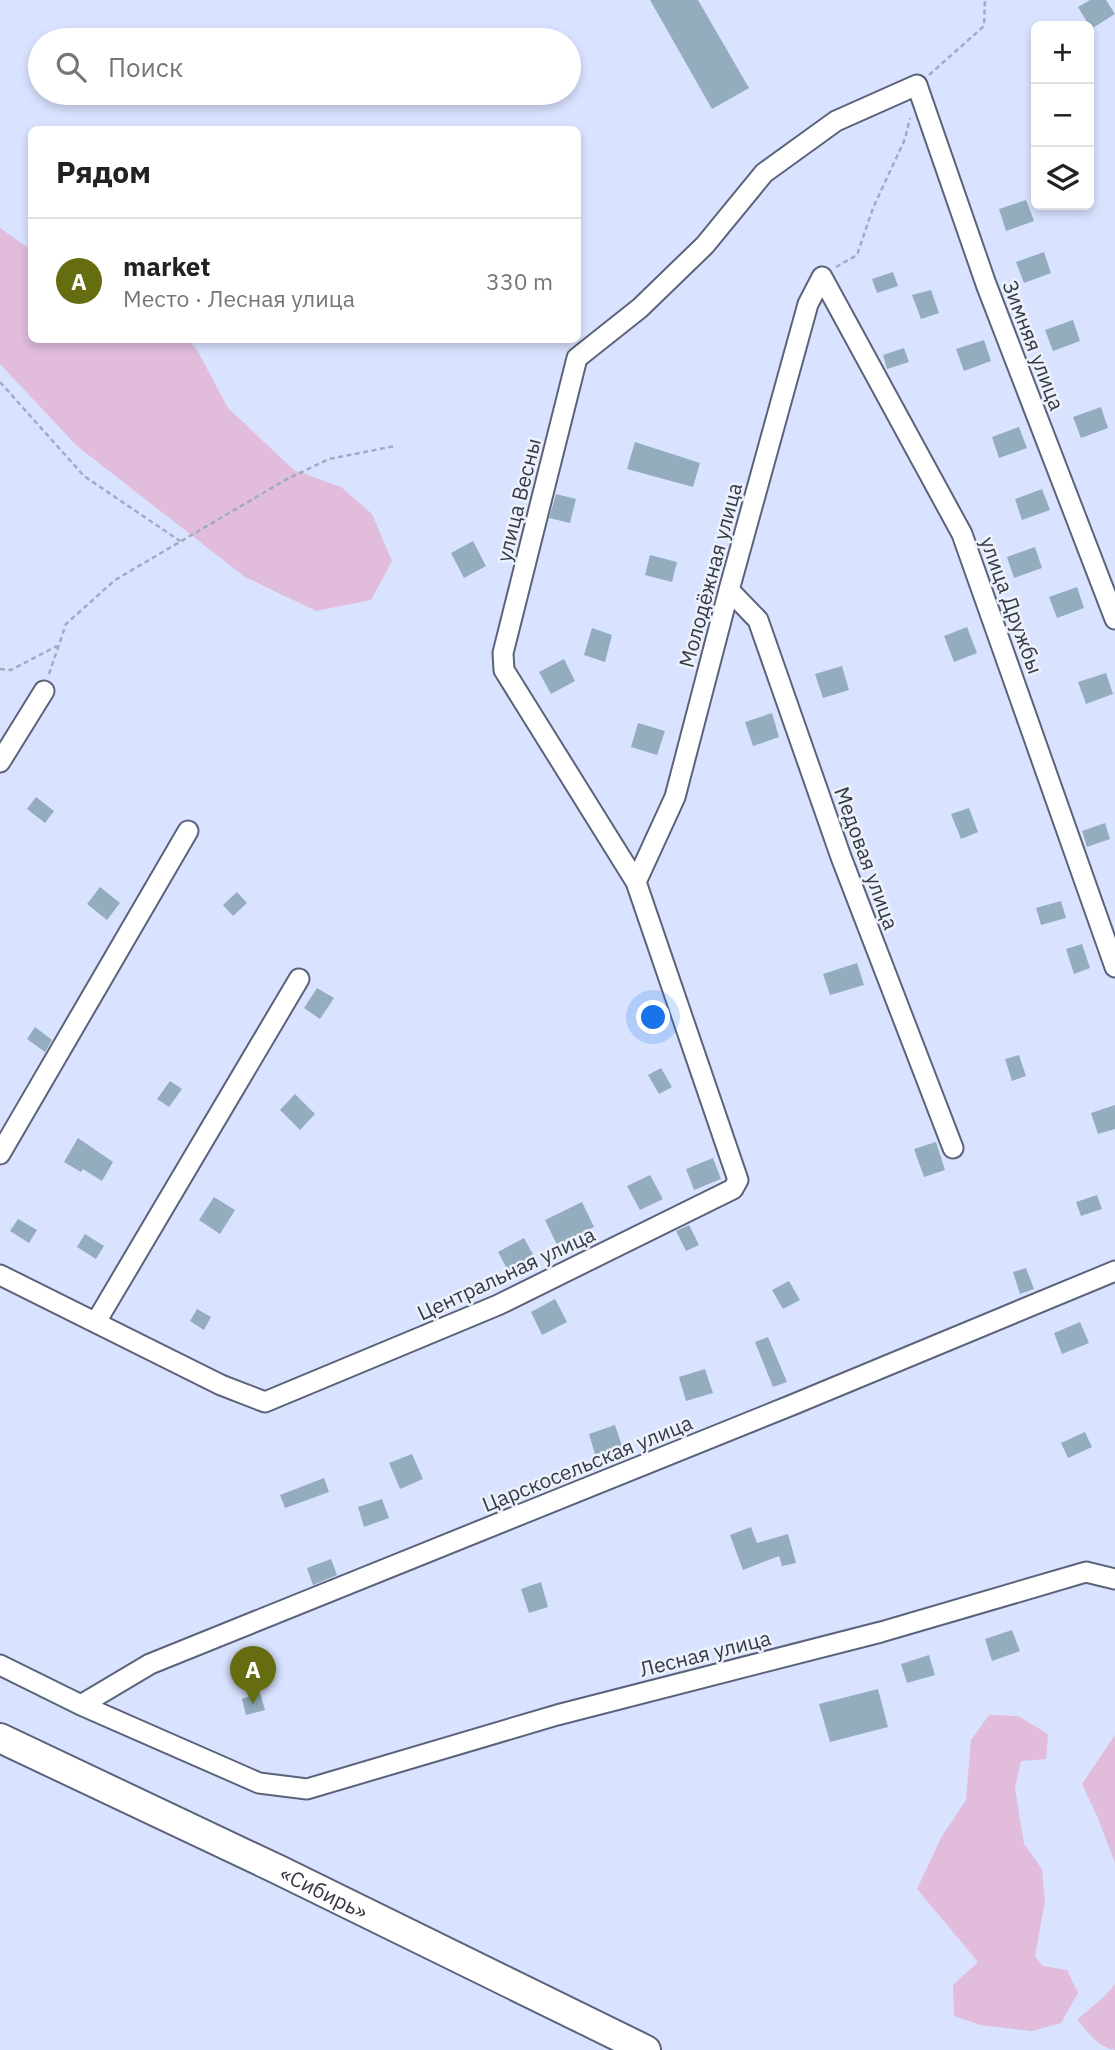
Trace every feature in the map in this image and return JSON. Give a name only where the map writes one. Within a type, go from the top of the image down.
[{"type":"highway","name":"«Сибирь»","points":[[0,1738],[291,1876],[646,2050]]},
{"type":"street","name":"улица Весны","points":[[503,653],[577,358],[640,308],[705,245],[764,173],[836,121],[917,85]]},
{"type":"street","name":"Зимняя улица","points":[[917,85],[986,284],[1115,619]]},
{"type":"street","name":"Молодёжная улица","points":[[636,882],[675,797],[808,304],[822,277]]},
{"type":"street","name":"улица Дружбы","points":[[822,277],[962,534],[1115,967]]},
{"type":"street","name":"Медовая улица","points":[[729,590],[758,620],[841,857],[953,1149]]},
{"type":"street","name":"Центральная улица","points":[[0,1275],[221,1385],[265,1402],[498,1305],[733,1189],[738,1180],[636,882],[504,670],[503,653]]},
{"type":"street","points":[[0,762],[44,691]]},
{"type":"street","points":[[0,1154],[188,831]]},
{"type":"street","points":[[96,1322],[299,979]]},
{"type":"street","name":"Царскосельская улица","points":[[81,1705],[150,1664],[1115,1271]]},
{"type":"street","points":[[1086,1572],[1115,1564]]},
{"type":"street","name":"Лесная улица","points":[[81,1705],[259,1783],[307,1789],[558,1715],[881,1632],[1086,1572],[1115,1579]]},
{"type":"street","points":[[0,1665],[81,1705]]},
{"type":"path","points":[[822,277],[857,255],[873,208],[905,139],[917,85],[984,26],[985,0]]},
{"type":"path","points":[[0,382],[84,476],[181,542]]},
{"type":"path","points":[[44,691],[66,624],[115,580],[287,479],[329,459],[395,446]]},
{"type":"path","points":[[0,669],[11,670],[58,646]]},
{"type":"shaded area","points":[[0,228],[28,248],[28,343],[191,343],[228,408],[294,470],[341,487],[372,514],[392,561],[371,600],[316,611],[245,577],[77,446],[0,364]]},
{"type":"shaded area","points":[[989,1715],[1018,1716],[1048,1734],[1046,1759],[1021,1761],[1015,1788],[1024,1844],[1042,1869],[1045,1901],[1035,1956],[1043,1966],[1067,1970],[1078,1993],[1061,2023],[1032,2031],[980,2025],[954,2016],[953,1985],[978,1962],[917,1889],[942,1836],[966,1800],[971,1740]]},
{"type":"shaded area","points":[[1115,1735],[1115,1863],[1082,1784]]},
{"type":"shaded area","points":[[1115,1984],[1115,2050],[1099,2043],[1077,2020]]},
{"type":"building","points":[[650,0],[698,0],[749,88],[712,109]]},
{"type":"building","points":[[1090,0],[1106,0],[1115,14],[1094,27],[1094,21],[1086,21],[1078,7]]},
{"type":"building","points":[[1026,200],[1034,221],[1006,231],[999,209]]},
{"type":"building","points":[[1044,252],[1051,273],[1024,283],[1016,262]]},
{"type":"building","points":[[893,272],[898,286],[877,293],[872,279]]},
{"type":"building","points":[[931,290],[939,313],[921,319],[912,295]]},
{"type":"building","points":[[1073,320],[1080,341],[1053,351],[1045,330]]},
{"type":"building","points":[[984,340],[991,361],[964,371],[956,349]]},
{"type":"building","points":[[904,348],[909,362],[887,369],[883,355]]},
{"type":"building","points":[[1101,407],[1108,428],[1081,438],[1073,417]]},
{"type":"building","points":[[1019,427],[1027,448],[999,458],[992,437]]},
{"type":"building","points":[[635,442],[700,463],[693,487],[627,469]]},
{"type":"building","points":[[1042,489],[1050,510],[1022,520],[1015,499]]},
{"type":"building","points":[[556,494],[576,499],[570,523],[549,518]]},
{"type":"building","points":[[473,541],[486,566],[464,578],[451,553]]},
{"type":"building","points":[[1035,547],[1042,568],[1014,578],[1007,557]]},
{"type":"building","points":[[650,555],[677,562],[672,582],[645,575]]},
{"type":"building","points":[[1077,587],[1084,608],[1057,618],[1049,597]]},
{"type":"building","points":[[967,627],[977,653],[954,662],[944,636]]},
{"type":"building","points":[[592,628],[612,635],[605,662],[584,655]]},
{"type":"building","points":[[564,659],[575,681],[551,694],[539,672]]},
{"type":"building","points":[[842,666],[849,690],[823,698],[815,674]]},
{"type":"building","points":[[1106,673],[1113,694],[1086,704],[1078,682]]},
{"type":"building","points":[[772,713],[779,737],[753,746],[745,722]]},
{"type":"building","points":[[638,723],[665,731],[657,755],[631,747]]},
{"type":"building","points":[[36,797],[54,811],[45,823],[27,809]]},
{"type":"building","points":[[969,808],[978,832],[961,839],[951,814]]},
{"type":"building","points":[[1105,823],[1110,839],[1087,847],[1082,831]]},
{"type":"building","points":[[100,887],[120,903],[107,920],[87,904]]},
{"type":"building","points":[[237,892],[247,903],[233,916],[223,905]]},
{"type":"building","points":[[1061,901],[1066,918],[1041,925],[1036,908]]},
{"type":"building","points":[[1082,944],[1090,968],[1074,974],[1066,949]]},
{"type":"building","points":[[857,963],[864,985],[830,995],[823,974]]},
{"type":"building","points":[[317,988],[334,998],[320,1019],[304,1008]]},
{"type":"building","points":[[35,1027],[52,1040],[45,1052],[27,1039]]},
{"type":"building","points":[[1019,1055],[1026,1076],[1012,1081],[1005,1059]]},
{"type":"building","points":[[661,1068],[672,1087],[659,1094],[648,1075]]},
{"type":"building","points":[[170,1081],[182,1089],[169,1107],[157,1099]]},
{"type":"building","points":[[295,1094],[315,1114],[300,1130],[280,1110]]},
{"type":"building","points":[[1115,1105],[1115,1129],[1098,1134],[1091,1113]]},
{"type":"building","points":[[78,1138],[113,1162],[102,1181],[83,1169],[81,1172],[64,1162]]},
{"type":"building","points":[[936,1142],[945,1170],[924,1177],[914,1149]]},
{"type":"building","points":[[713,1158],[721,1179],[694,1190],[686,1169]]},
{"type":"building","points":[[650,1175],[663,1199],[640,1210],[627,1186]]},
{"type":"building","points":[[1097,1195],[1102,1209],[1081,1216],[1076,1202]]},
{"type":"building","points":[[214,1197],[235,1210],[220,1234],[199,1220]]},
{"type":"building","points":[[582,1202],[594,1227],[557,1245],[545,1220]]},
{"type":"building","points":[[18,1219],[37,1230],[29,1243],[10,1231]]},
{"type":"building","points":[[689,1225],[699,1245],[686,1251],[676,1231]]},
{"type":"building","points":[[85,1234],[104,1246],[96,1259],[77,1247]]},
{"type":"building","points":[[524,1238],[535,1258],[509,1272],[498,1252]]},
{"type":"building","points":[[1026,1268],[1034,1289],[1020,1294],[1013,1272]]},
{"type":"building","points":[[789,1281],[800,1300],[783,1309],[772,1290]]},
{"type":"building","points":[[555,1299],[567,1322],[542,1335],[531,1312]]},
{"type":"building","points":[[197,1309],[211,1317],[204,1330],[190,1321]]},
{"type":"building","points":[[1080,1322],[1089,1343],[1062,1354],[1054,1333]]},
{"type":"building","points":[[768,1337],[787,1382],[773,1387],[755,1342]]},
{"type":"building","points":[[705,1369],[713,1393],[686,1401],[679,1377]]},
{"type":"building","points":[[615,1425],[623,1449],[596,1458],[589,1434]]},
{"type":"building","points":[[1085,1432],[1092,1447],[1068,1458],[1061,1443]]},
{"type":"building","points":[[412,1454],[423,1479],[400,1489],[389,1463]]},
{"type":"building","points":[[324,1478],[329,1492],[285,1508],[280,1495]]},
{"type":"building","points":[[382,1499],[389,1518],[364,1527],[358,1507]]},
{"type":"building","points":[[751,1527],[757,1543],[788,1534],[796,1563],[782,1566],[779,1556],[743,1570],[730,1535]]},
{"type":"building","points":[[331,1559],[337,1575],[313,1585],[307,1568]]},
{"type":"building","points":[[541,1582],[548,1607],[529,1613],[521,1589]]},
{"type":"building","points":[[1012,1630],[1020,1651],[992,1661],[985,1639]]},
{"type":"building","points":[[929,1655],[935,1675],[907,1683],[901,1664]]},
{"type":"building","points":[[878,1689],[888,1727],[830,1742],[819,1704]]},
{"type":"building","points":[[260,1693],[265,1710],[246,1715],[242,1699]]},
{"type":"place","name":"market","points":[[253,1704]]}]
